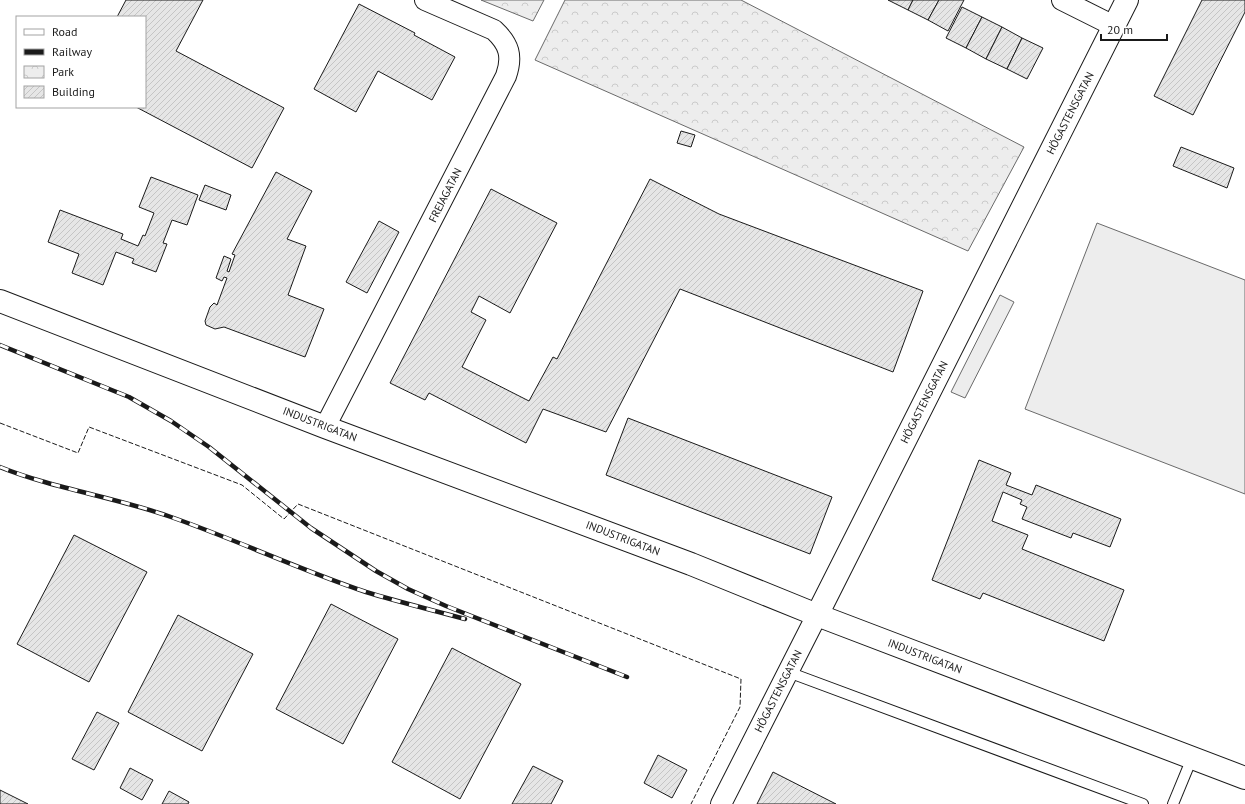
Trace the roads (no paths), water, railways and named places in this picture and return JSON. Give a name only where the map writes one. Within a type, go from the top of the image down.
[{"type":"street","name":"FREJAGATAN","points":[[326,427],[506,76],[510,65],[507,46],[494,30],[425,0]]},
{"type":"street","points":[[1062,0],[1114,26]]},
{"type":"street","name":"HÖGASTENSGATAN","points":[[721,804],[1127,0]]},
{"type":"street","name":"INDUSTRIGATAN","points":[[0,301],[326,427],[691,564],[817,615],[1245,778]]},
{"type":"lane","points":[[788,672],[1143,804]]},
{"type":"lane","points":[[1173,804],[1192,758]]},
{"type":"railway","points":[[0,345],[129,397],[171,421],[209,447],[311,528],[376,571],[408,589],[446,606],[627,677]]},
{"type":"railway","points":[[0,467],[21,475],[150,510],[196,526],[366,592],[465,619]]}]
